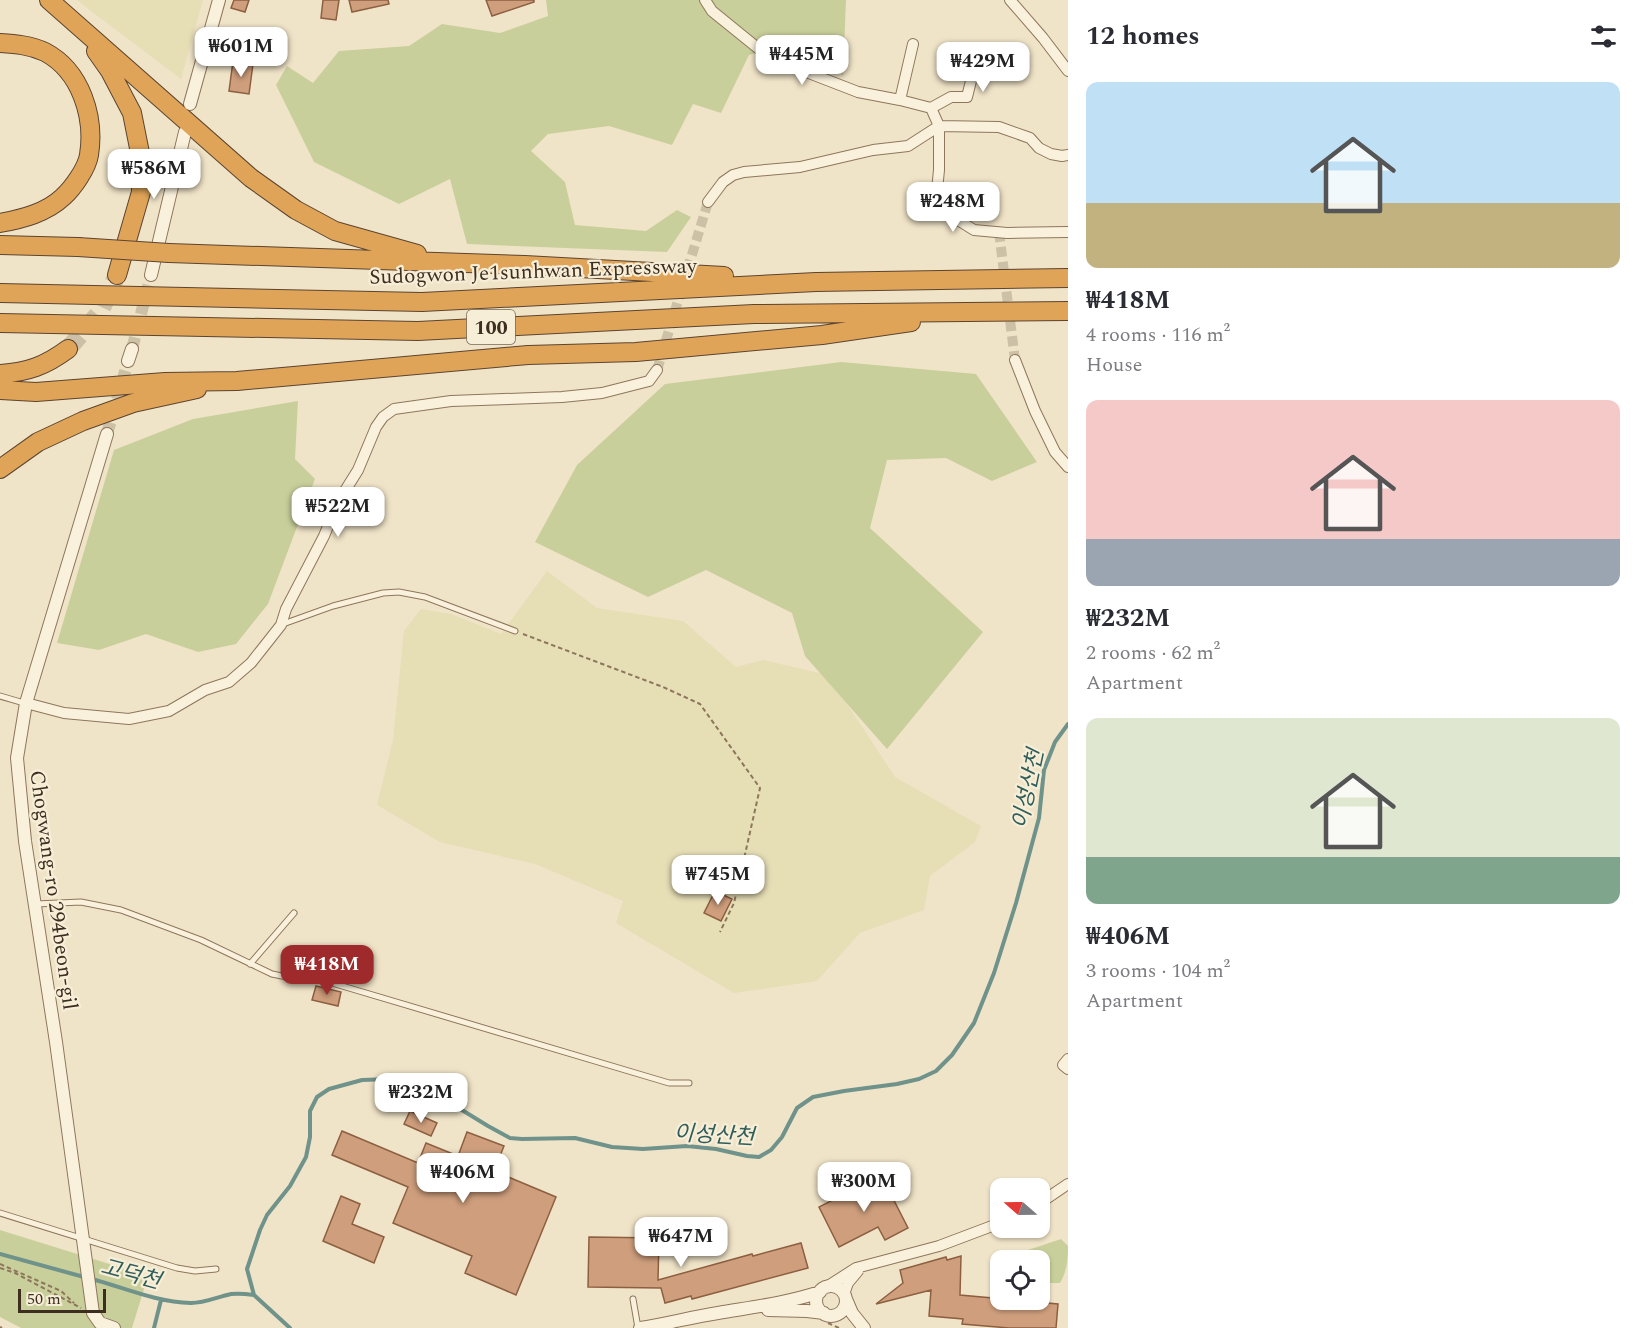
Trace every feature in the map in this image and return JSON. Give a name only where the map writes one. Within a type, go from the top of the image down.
[{"type":"highway","points":[[50,0],[251,178],[296,210],[335,231],[444,261]]},
{"type":"highway","points":[[77,24],[110,70],[132,113],[140,153],[141,192],[117,275]]},
{"type":"highway","points":[[0,43],[23,44],[45,52],[61,64],[75,80],[84,100],[89,124],[89,157],[79,178],[63,198],[42,211],[0,223]]},
{"type":"highway","points":[[0,245],[169,253],[444,261],[816,282]]},
{"type":"highway","name":"Sudogwon Je1sunhwan Expressway","points":[[0,293],[422,302],[816,282],[1068,278]]},
{"type":"highway","points":[[0,390],[36,392],[165,382],[237,381],[485,358],[636,352],[822,335],[981,311]]},
{"type":"highway","name":"100","points":[[0,323],[418,331],[754,314],[1068,311]]},
{"type":"highway","points":[[0,374],[17,373],[34,368],[53,361],[68,349]]},
{"type":"highway","points":[[0,470],[38,442],[83,422],[133,404],[237,381]]},
{"type":"street","points":[[190,105],[219,0]]},
{"type":"street","points":[[705,0],[712,11],[770,58],[858,92],[931,108],[951,97],[967,97],[972,77],[952,52]]},
{"type":"street","points":[[1010,0],[1068,71]]},
{"type":"street","points":[[900,100],[913,44]]},
{"type":"street","points":[[931,108],[939,126],[937,190],[951,215],[974,230],[1007,233],[1068,232]]},
{"type":"street","points":[[708,202],[723,182],[733,175],[800,167],[873,150],[908,146],[939,126],[999,127],[1030,138],[1039,148],[1051,154],[1068,155]]},
{"type":"street","points":[[152,275],[185,132]]},
{"type":"street","points":[[1016,360],[1035,411],[1055,452],[1068,467]]},
{"type":"street","points":[[26,703],[64,713],[129,719],[169,711],[205,690],[229,681],[251,663],[281,625],[286,609],[324,536],[338,502],[358,470],[376,427],[383,417],[394,409],[451,401],[551,398],[602,393],[649,381],[657,370]]},
{"type":"street","name":"Chogwang-ro 294beon-gil","points":[[95,1316],[25,841],[17,758],[26,703],[107,434]]},
{"type":"street","points":[[1068,1059],[1063,1065],[1068,1069]]},
{"type":"street","points":[[1050,1196],[1068,1184]]},
{"type":"street","points":[[859,1328],[819,1309],[817,1296],[851,1270],[939,1246],[990,1227]]},
{"type":"street","points":[[749,1309],[828,1314],[842,1311],[845,1306],[846,1286],[852,1276],[869,1265]]},
{"type":"street","points":[[639,1328],[749,1309],[837,1287],[864,1328]]},
{"type":"street","points":[[95,1316],[114,1328]]},
{"type":"lane","points":[[281,625],[333,606],[399,591],[425,597],[515,631]]},
{"type":"lane","points":[[0,696],[26,703]]},
{"type":"lane","points":[[35,904],[81,902],[121,910],[201,940],[272,974],[287,977],[312,977],[669,1083],[688,1083]]},
{"type":"lane","points":[[250,964],[294,913]]},
{"type":"lane","points":[[312,977],[339,963]]},
{"type":"lane","points":[[0,1214],[83,1244],[177,1268],[195,1271],[216,1269]]},
{"type":"lane","points":[[633,1299],[639,1328]]},
{"type":"path","points":[[515,631],[663,687],[700,704],[760,788],[734,903],[720,932]]},
{"type":"path","points":[[0,1266],[95,1316]]},
{"type":"shaded area","points":[[77,0],[203,0],[181,79],[87,8]]},
{"type":"shaded area","points":[[547,571],[597,608],[683,621],[736,667],[763,660],[828,675],[895,777],[981,826],[975,842],[930,876],[924,910],[860,933],[817,981],[734,993],[616,923],[623,901],[535,864],[440,842],[377,805],[393,740],[404,631],[421,609],[451,614],[501,634]]},
{"type":"green space","points":[[546,0],[846,0],[843,75],[769,49],[749,55],[721,113],[693,104],[672,145],[609,126],[548,134],[531,151],[565,182],[575,225],[646,231],[677,210],[691,217],[667,252],[467,244],[450,179],[399,204],[314,162],[276,85],[287,66],[313,83],[339,51],[409,46],[442,24],[500,33],[548,16]]},
{"type":"green space","points":[[841,362],[976,374],[1037,462],[992,481],[946,458],[887,460],[870,528],[983,632],[887,749],[805,656],[792,613],[706,570],[648,597],[535,542],[577,465],[665,384]]},
{"type":"green space","points":[[298,401],[295,459],[315,479],[268,604],[236,644],[198,652],[146,634],[99,650],[57,643],[114,450],[193,419]]},
{"type":"green space","points":[[0,1230],[148,1276],[132,1328],[21,1328],[0,1317]]},
{"type":"green space","points":[[1061,1239],[1068,1246],[1066,1270],[1060,1283],[1050,1283],[1050,1250],[1028,1250]]},
{"type":"building","points":[[234,0],[249,0],[245,12],[231,8]]},
{"type":"building","points":[[323,0],[339,0],[336,20],[321,18]]},
{"type":"building","points":[[349,0],[388,0],[389,4],[352,12]]},
{"type":"building","points":[[486,0],[534,0],[534,2],[492,16]]},
{"type":"building","points":[[233,61],[253,64],[249,94],[229,91]]},
{"type":"building","points":[[715,891],[732,899],[721,921],[704,913]]},
{"type":"building","points":[[316,986],[341,992],[338,1006],[312,1000]]},
{"type":"building","points":[[410,1111],[437,1123],[431,1136],[404,1124]]},
{"type":"building","points":[[342,1131],[418,1163],[426,1143],[458,1156],[467,1132],[504,1146],[494,1171],[556,1197],[516,1295],[465,1273],[472,1256],[393,1223],[408,1187],[332,1155]]},
{"type":"building","points":[[881,1175],[908,1228],[885,1240],[878,1227],[839,1247],[819,1207]]},
{"type":"building","points":[[341,1196],[360,1204],[352,1224],[384,1237],[374,1263],[323,1241]]},
{"type":"building","points":[[589,1237],[659,1238],[658,1280],[801,1243],[808,1268],[692,1299],[691,1296],[665,1303],[661,1288],[588,1287]]},
{"type":"building","points":[[961,1256],[960,1295],[990,1298],[990,1310],[1050,1310],[1050,1303],[1058,1304],[1056,1328],[1009,1328],[962,1324],[963,1319],[929,1316],[931,1290],[876,1304],[903,1283],[900,1270],[946,1257],[947,1260]]},
{"type":"waterway","name":"이성산천","points":[[254,1295],[247,1269],[260,1230],[267,1215],[290,1186],[306,1157],[310,1137],[310,1111],[317,1097],[329,1089],[362,1080],[391,1079],[426,1088],[510,1138],[575,1138],[612,1147],[643,1149],[687,1146],[759,1157],[771,1150],[782,1137],[797,1108],[813,1097],[897,1084],[919,1079],[936,1071],[952,1055],[974,1023],[994,973],[1039,818],[1044,770],[1055,742],[1068,724]]},
{"type":"waterway","name":"고덕천","points":[[0,1254],[84,1277]]},
{"type":"waterway","name":"고덕천","points":[[92,1279],[178,1302],[201,1302],[234,1294],[254,1295]]},
{"type":"waterway","points":[[254,1295],[290,1328]]},
{"type":"waterway","points":[[154,1328],[161,1300]]},
{"type":"tunnel","points":[[657,370],[708,202]]},
{"type":"tunnel","points":[[999,232],[1015,360]]},
{"type":"tunnel","points":[[68,349],[100,312],[117,275]]},
{"type":"tunnel","points":[[132,349],[151,275]]},
{"type":"tunnel","points":[[107,434],[128,361]]}]
